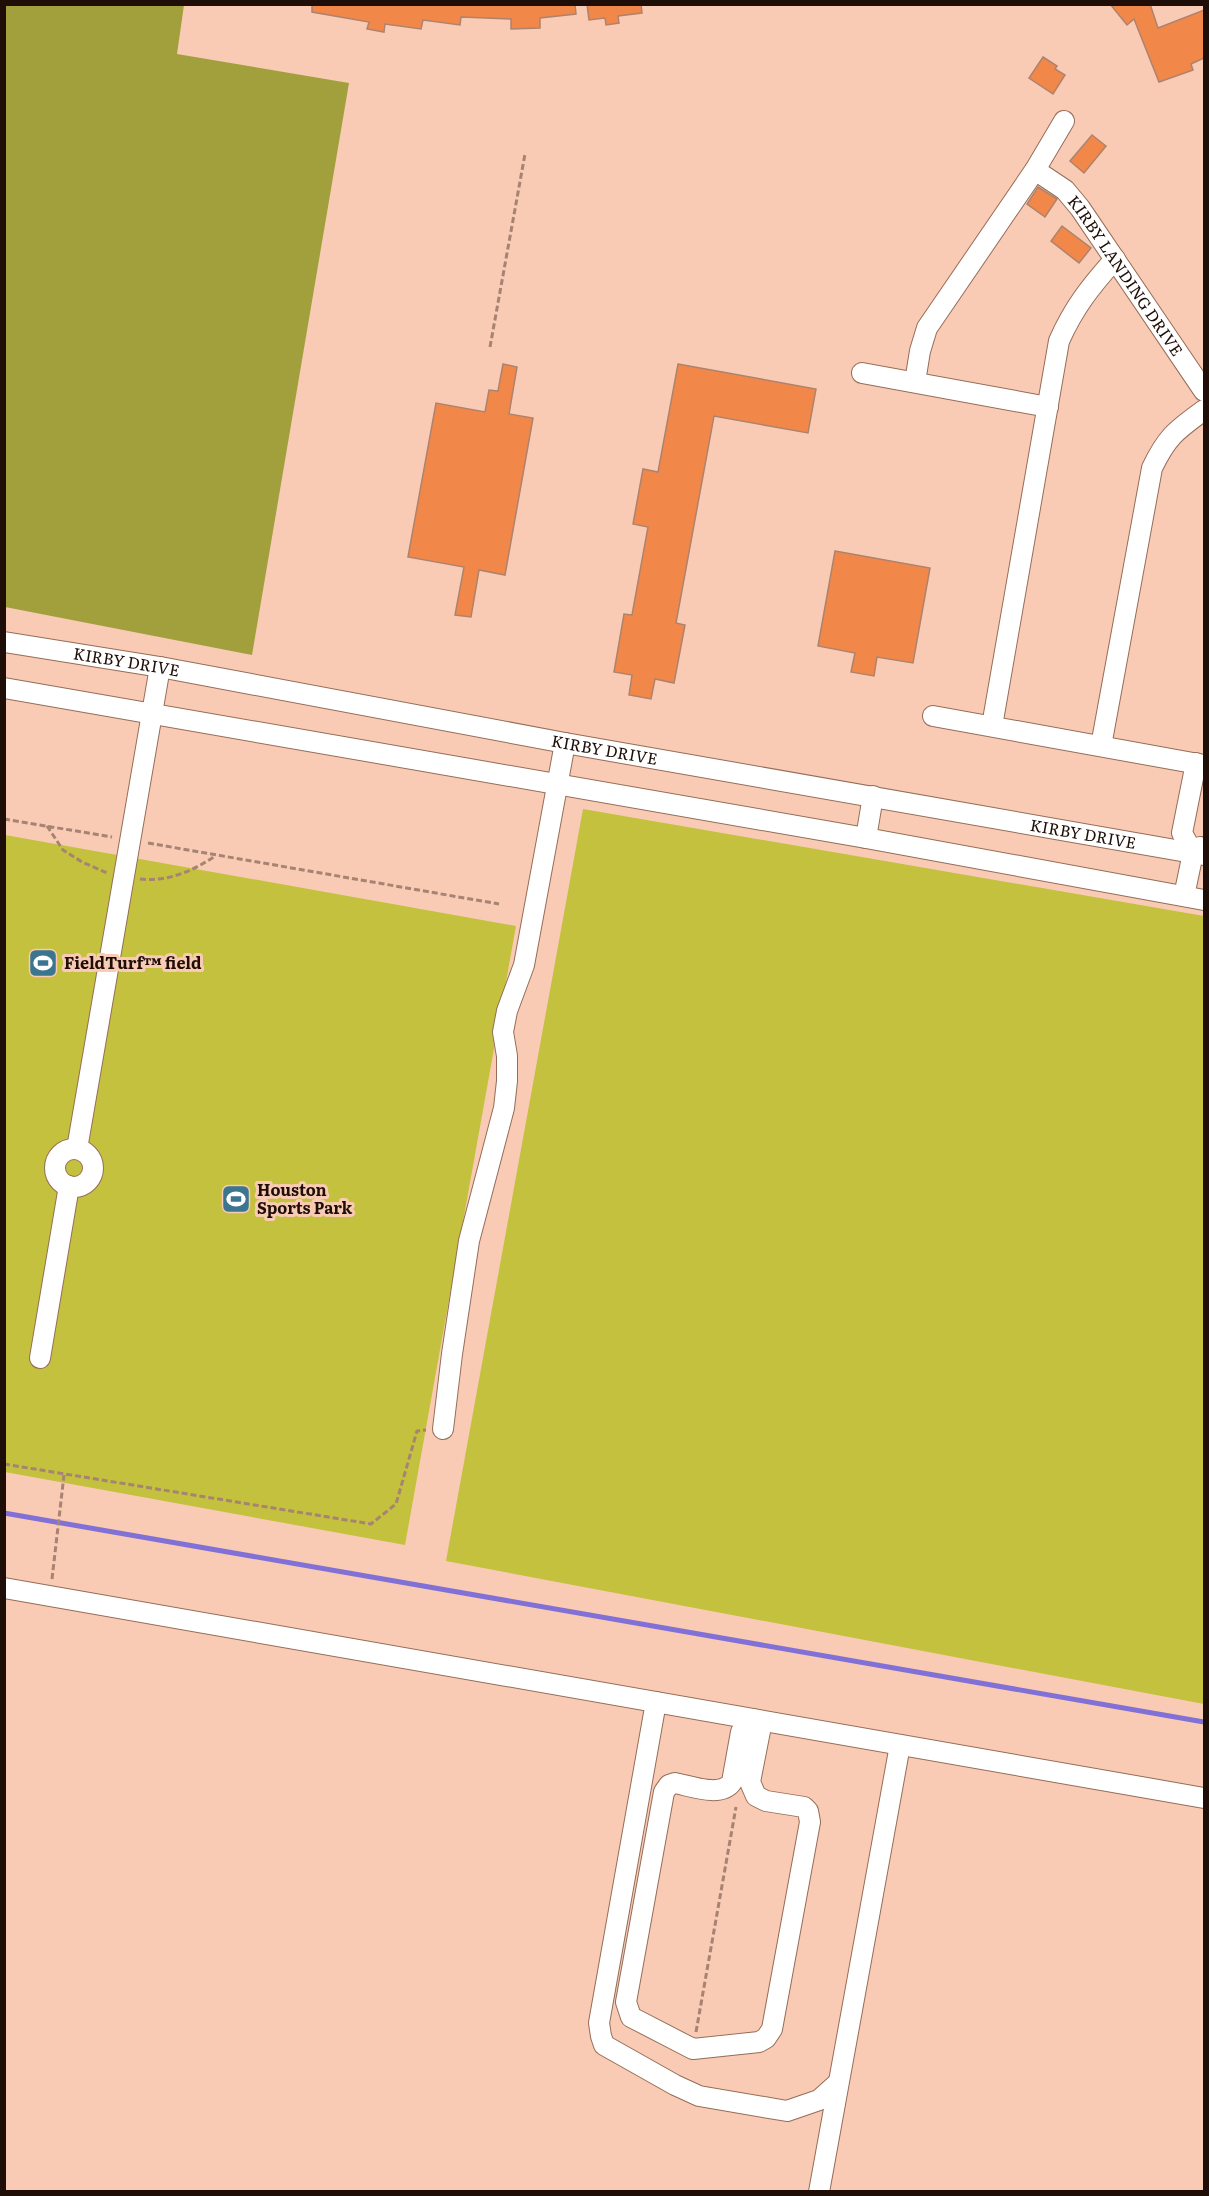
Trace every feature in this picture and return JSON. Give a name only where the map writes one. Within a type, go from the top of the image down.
[{"type":"street","points":[[915,382],[920,351],[927,328],[1035,170],[1064,121]]},
{"type":"street","name":"KIRBY LANDING DRIVE","points":[[1035,170],[1065,190],[1080,208],[1204,391]]},
{"type":"street","points":[[992,726],[1059,341],[1071,314],[1088,288],[1115,259]]},
{"type":"street","points":[[862,373],[1048,407]]},
{"type":"street","points":[[1101,746],[1152,468],[1171,434],[1204,410]]},
{"type":"street","name":"KIRBY DRIVE","points":[[4,642],[160,667],[565,743],[1201,850]]},
{"type":"street","points":[[77,1149],[160,667]]},
{"type":"street","points":[[4,688],[866,838],[1204,900]]},
{"type":"street","points":[[933,716],[1200,764],[1182,833],[1201,850],[1184,896]]},
{"type":"street","points":[[443,1429],[470,1241],[504,1107],[507,1065],[503,1032],[507,1011],[524,965],[565,743]]},
{"type":"street","points":[[866,838],[873,796]]},
{"type":"street","points":[[83,1150],[91,1159],[93,1171],[87,1182],[69,1186],[56,1174],[56,1161],[64,1151],[83,1150]]},
{"type":"street","points":[[40,1358],[69,1186]]},
{"type":"street","points":[[4,1588],[656,1702],[753,1722],[1204,1798]]},
{"type":"street","points":[[656,1702],[599,2023],[604,2045],[699,2096],[787,2111],[819,2100],[838,2083]]},
{"type":"street","points":[[753,1722],[760,1731],[750,1782],[756,1796],[766,1801],[804,1807],[810,1816],[772,2029],[759,2042],[693,2049],[631,2017],[626,2002],[664,1792],[669,1785],[675,1783],[712,1790],[728,1788],[732,1782],[741,1732],[753,1722]]},
{"type":"street","points":[[819,2192],[900,1745]]},
{"type":"path","points":[[490,347],[525,154]]},
{"type":"path","points":[[4,819],[499,904]]},
{"type":"path","points":[[4,1464],[370,1524],[396,1504],[417,1431],[443,1429]]},
{"type":"path","points":[[50,1596],[64,1475]]},
{"type":"path","points":[[693,2049],[736,1807]]},
{"type":"shaded area","points":[[4,5],[184,5],[177,54],[349,83],[252,655],[5,607]]},
{"type":"shaded area","points":[[583,809],[1204,916],[1204,1704],[446,1561]]},
{"type":"shaded area","name":"Houston Sports Park","points":[[5,835],[516,926],[405,1545],[5,1472]]},
{"type":"building","points":[[312,4],[575,4],[576,14],[540,18],[540,28],[511,29],[511,19],[461,17],[460,25],[423,20],[421,29],[385,24],[384,32],[367,29],[369,22],[312,12]]},
{"type":"building","points":[[587,4],[641,4],[642,13],[618,16],[619,23],[606,25],[605,18],[589,20]]},
{"type":"building","points":[[1110,4],[1150,4],[1158,28],[1204,10],[1204,58],[1191,64],[1193,70],[1159,82],[1134,19],[1127,25]]},
{"type":"building","points":[[1043,57],[1057,66],[1055,69],[1065,75],[1053,94],[1029,78]]},
{"type":"building","points":[[1092,135],[1106,146],[1084,173],[1070,161]]},
{"type":"building","points":[[1038,187],[1057,199],[1045,217],[1027,204]]},
{"type":"building","points":[[1062,226],[1091,248],[1079,263],[1051,241]]},
{"type":"building","points":[[503,364],[517,367],[509,414],[533,418],[505,575],[479,570],[471,617],[455,615],[464,567],[408,557],[436,403],[485,412],[489,390],[498,391]]},
{"type":"building","points":[[678,364],[816,389],[808,433],[714,416],[676,623],[685,625],[674,683],[655,679],[651,699],[629,695],[632,675],[614,672],[624,614],[632,615],[648,527],[633,524],[643,469],[658,472]]},
{"type":"building","points":[[835,551],[930,568],[913,663],[877,657],[874,676],[851,672],[855,653],[818,646]]},
{"type":"waterway","points":[[4,1513],[1204,1722]]},
{"type":"place","name":"FieldTurf™ field","points":[[43,963]]},
{"type":"place","name":"Houston Sports Park","points":[[236,1199]]}]
